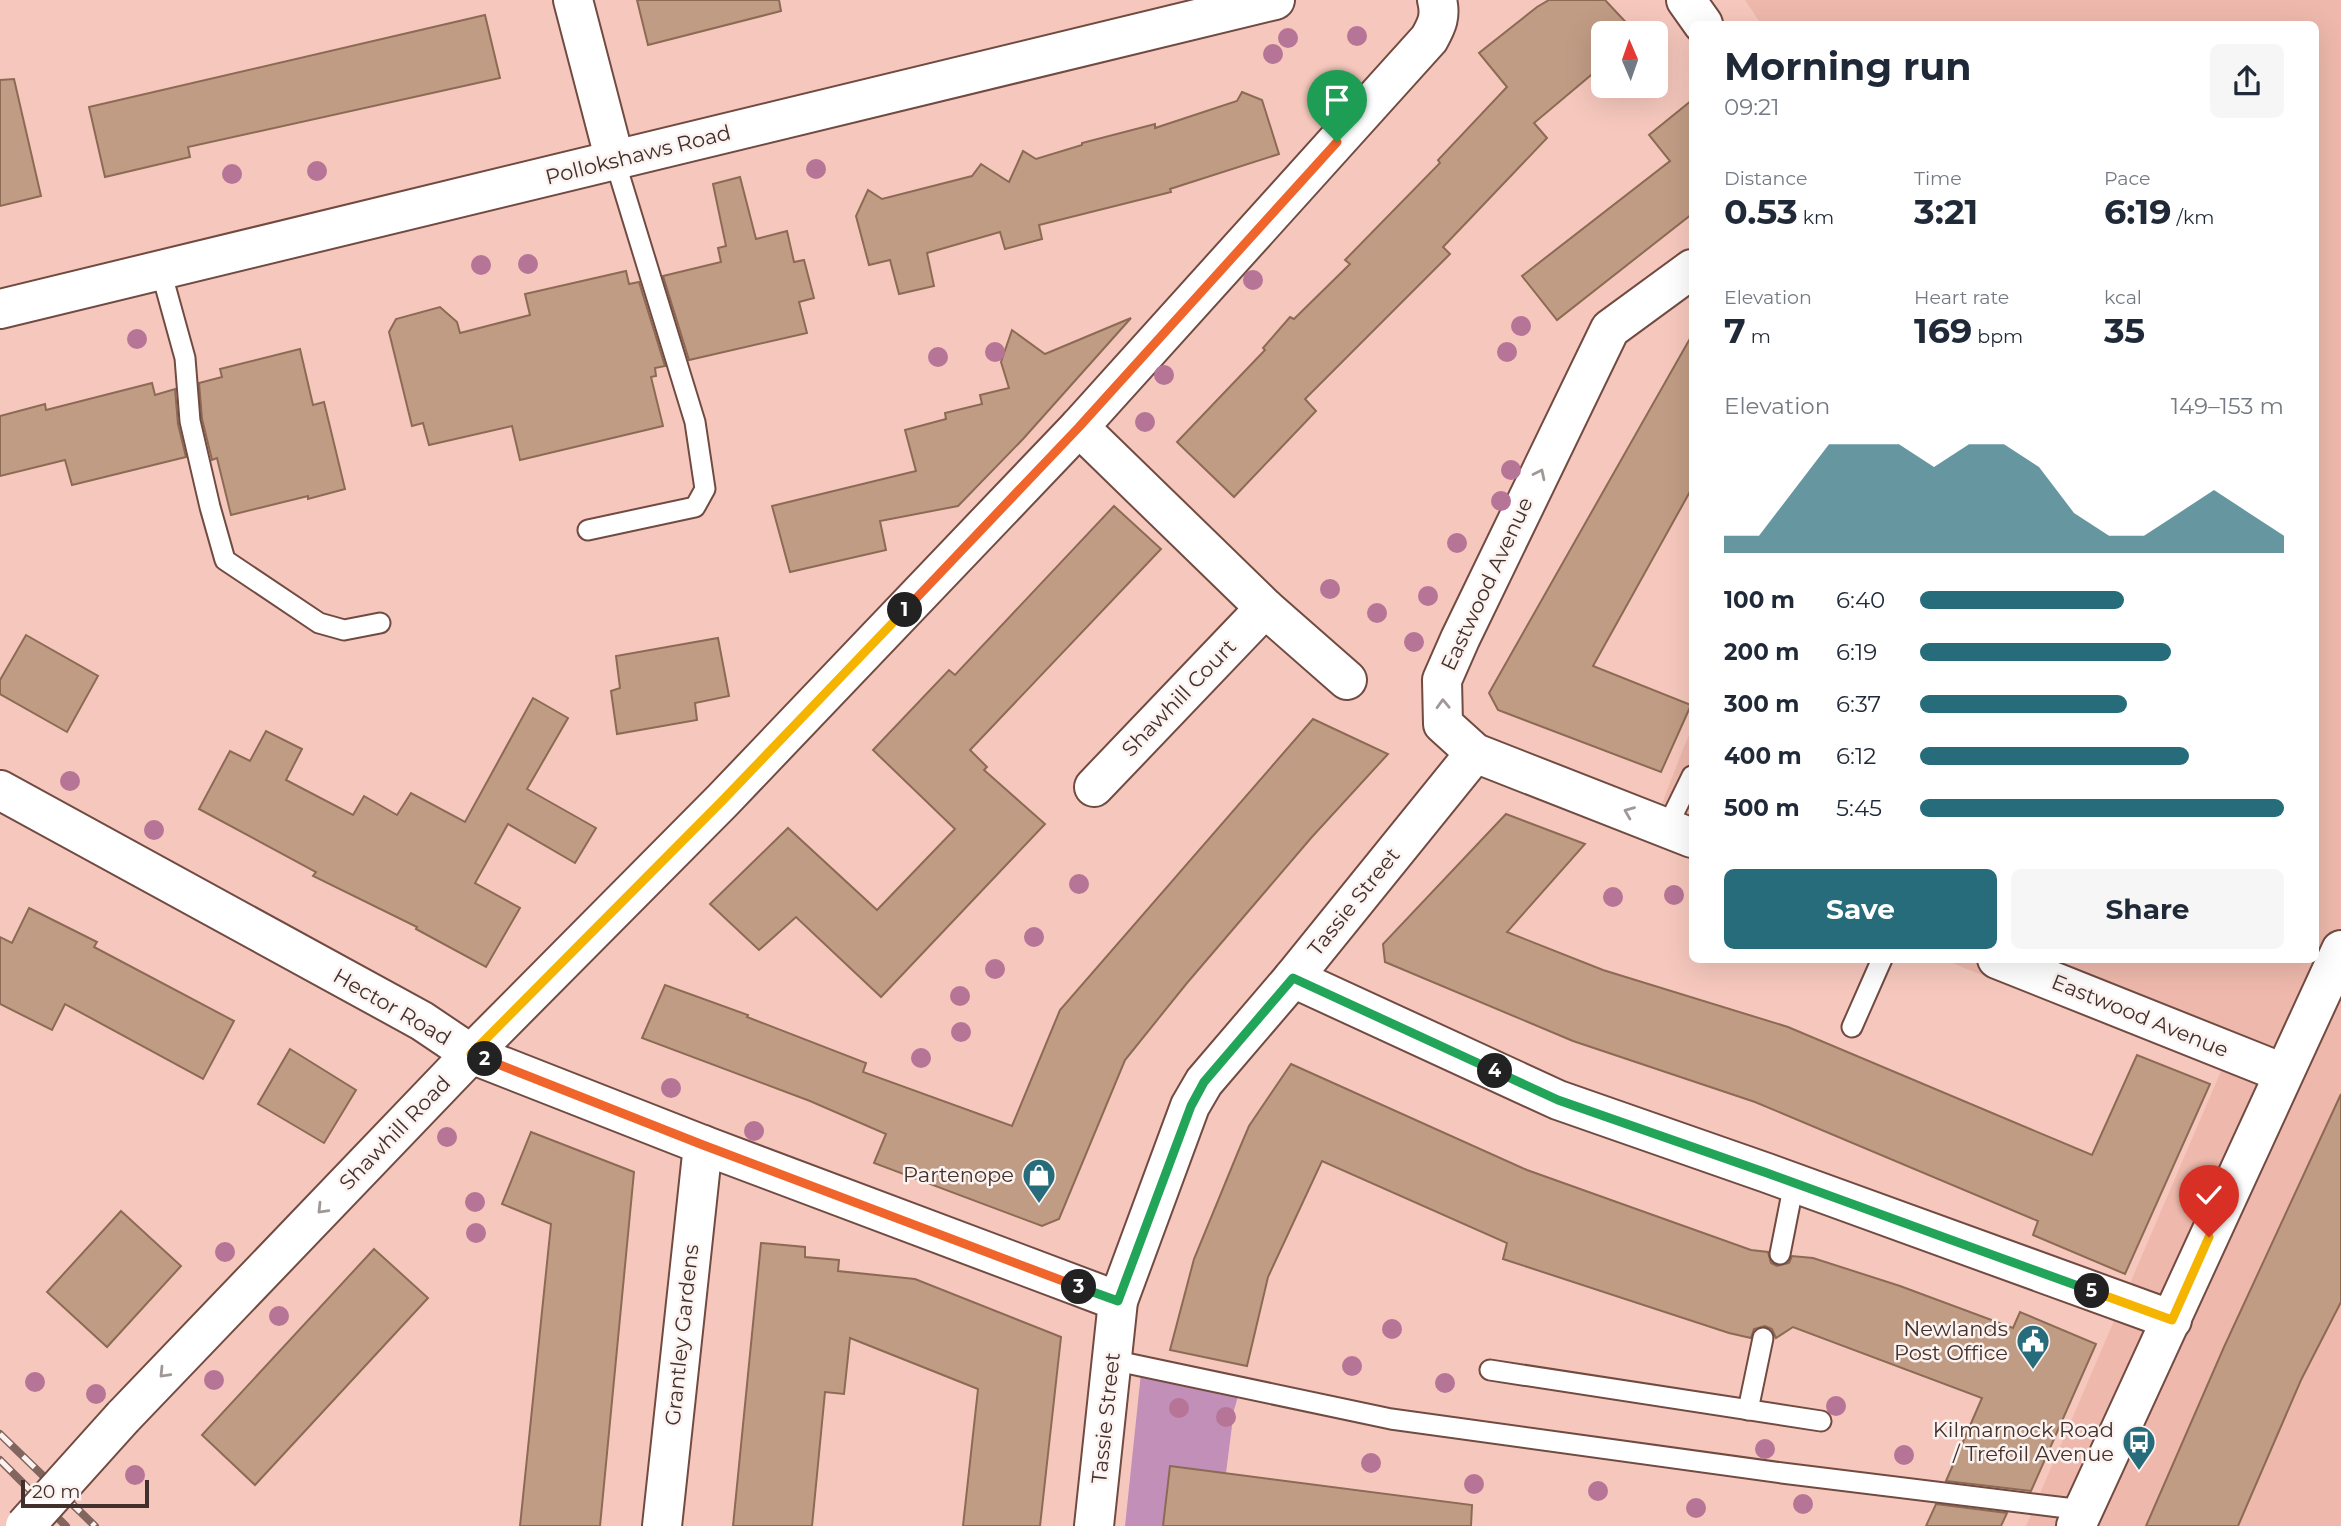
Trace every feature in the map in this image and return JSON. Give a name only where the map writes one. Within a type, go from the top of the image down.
[{"type":"street","points":[[573,0],[615,161]]},
{"type":"street","name":"Pollokshaws Road","points":[[0,310],[1275,0]]},
{"type":"street","name":"Shawhill Road","points":[[24,1526],[123,1417],[471,1054],[723,800],[1079,427],[1429,39],[1438,23],[1440,13],[1437,0]]},
{"type":"street","points":[[1686,0],[1701,21]]},
{"type":"street","name":"Eastwood Avenue","points":[[1680,832],[1475,753],[1443,724],[1442,680],[1610,329],[1689,271]]},
{"type":"street","points":[[1079,427],[1265,608],[1347,681]]},
{"type":"street","name":"Shawhill Court","points":[[1094,787],[1265,608]]},
{"type":"street","name":"Tassie Street","points":[[1094,1526],[1118,1301],[1191,1106],[1204,1082],[1293,978],[1475,753]]},
{"type":"street","name":"Hector Road","points":[[0,790],[422,1021],[471,1054],[703,1145],[1118,1301]]},
{"type":"street","points":[[2079,1518],[2341,950]]},
{"type":"street","name":"Eastwood Avenue","points":[[2007,963],[2283,1073]]},
{"type":"street","points":[[1293,978],[1558,1100],[2172,1320]]},
{"type":"street","name":"Grantley Gardens","points":[[662,1526],[703,1145]]},
{"type":"lane","points":[[588,530],[695,507],[705,489],[695,422],[615,161]]},
{"type":"lane","points":[[161,271],[185,358],[190,421],[225,560],[319,623],[344,630],[380,624]]},
{"type":"lane","points":[[1680,832],[1689,790]]},
{"type":"lane","points":[[1852,1027],[1880,963]]},
{"type":"lane","points":[[1780,1254],[1794,1183]]},
{"type":"lane","points":[[1748,1410],[1763,1338]]},
{"type":"lane","points":[[1112,1360],[1391,1419],[2079,1518]]},
{"type":"lane","points":[[1490,1370],[1821,1421]]},
{"type":"shaded area","points":[[1745,0],[2341,0],[2341,1526],[2026,1526],[2221,1071],[1952,963],[2319,963],[2319,21],[1759,21]]},
{"type":"shaded area","points":[[1689,736],[1689,857],[1648,840]]},
{"type":"shaded area","points":[[1141,1373],[1239,1393],[1234,1410],[1226,1473],[1171,1466],[1163,1526],[1125,1526]]},
{"type":"building","points":[[637,0],[779,0],[781,11],[648,45]]},
{"type":"building","points":[[1549,0],[1605,0],[1625,21],[1591,21],[1591,75],[1534,123],[1547,138],[1443,247],[1450,254],[1305,399],[1316,411],[1234,497],[1177,442],[1265,350],[1263,348],[1290,317],[1294,319],[1350,264],[1345,260],[1440,163],[1438,160],[1507,87],[1479,53]]},
{"type":"building","points":[[485,15],[500,78],[188,147],[190,157],[105,177],[89,107]]},
{"type":"building","points":[[14,79],[41,196],[0,206],[0,80]]},
{"type":"building","points":[[1242,92],[1262,100],[1279,154],[1170,189],[1171,192],[1039,225],[1042,239],[1005,249],[1000,232],[927,253],[934,286],[899,294],[890,260],[869,265],[856,216],[868,190],[882,199],[972,176],[981,164],[1009,182],[1023,151],[1036,159],[1082,143],[1155,124],[1155,128],[1237,101]]},
{"type":"building","points":[[1689,102],[1689,216],[1557,320],[1522,276],[1670,161],[1649,135]]},
{"type":"building","points":[[740,177],[756,239],[787,231],[794,262],[804,260],[814,298],[799,302],[807,333],[689,360],[663,276],[721,262],[718,248],[726,246],[713,184]]},
{"type":"building","points":[[626,271],[629,284],[639,282],[665,366],[655,368],[656,376],[651,377],[663,426],[520,460],[512,426],[429,445],[423,423],[412,426],[389,332],[396,319],[440,307],[457,322],[460,333],[530,315],[525,294]]},
{"type":"building","points":[[1131,318],[1023,439],[958,506],[880,521],[886,550],[790,572],[772,506],[916,471],[905,430],[946,419],[945,413],[982,404],[980,395],[1009,388],[1001,362],[1012,330],[1045,354]]},
{"type":"building","points":[[1689,340],[1689,493],[1593,666],[1689,704],[1661,772],[1498,710],[1489,693]]},
{"type":"building","points":[[300,349],[313,405],[324,402],[345,489],[231,515],[217,458],[212,460],[202,419],[199,383],[222,377],[220,369]]},
{"type":"building","points":[[152,383],[155,395],[175,389],[178,424],[186,457],[72,485],[65,460],[0,476],[0,416],[45,404],[46,410]]},
{"type":"building","points":[[1114,506],[1161,549],[970,750],[987,767],[984,770],[1045,824],[881,997],[796,917],[759,950],[710,904],[788,828],[877,910],[955,829],[873,750],[949,670],[955,675]]},
{"type":"building","points":[[26,635],[98,676],[67,732],[0,694],[0,680]]},
{"type":"building","points":[[718,638],[729,696],[695,703],[697,720],[617,734],[611,691],[620,688],[616,656]]},
{"type":"building","points":[[533,698],[568,718],[527,789],[596,828],[575,863],[508,824],[475,883],[520,908],[486,967],[416,929],[417,927],[313,876],[316,872],[199,809],[230,751],[250,761],[266,731],[302,749],[286,780],[353,815],[364,796],[397,815],[411,793],[465,822]]},
{"type":"building","points":[[1313,719],[1388,754],[1311,838],[1125,1060],[1059,1219],[1042,1226],[874,1163],[886,1134],[810,1101],[642,1038],[665,985],[866,1063],[863,1072],[1012,1126],[1060,1010]]},
{"type":"building","points":[[1506,814],[1585,844],[1507,932],[1603,970],[1788,1027],[2092,1155],[2137,1055],[2210,1084],[2125,1274],[2033,1235],[2038,1221],[1755,1102],[1573,1041],[1385,962],[1383,944]]},
{"type":"building","points":[[29,908],[97,942],[94,947],[234,1021],[203,1079],[65,1004],[52,1030],[0,1004],[0,937],[12,943]]},
{"type":"building","points":[[290,1049],[356,1090],[324,1143],[258,1104]]},
{"type":"building","points":[[1291,1064],[1527,1170],[1751,1250],[1768,1252],[1771,1263],[1777,1266],[1789,1263],[1792,1256],[1813,1258],[1900,1286],[2013,1328],[2020,1312],[2096,1344],[2031,1491],[1946,1481],[1982,1398],[1793,1327],[1776,1338],[1772,1329],[1765,1326],[1754,1329],[1751,1338],[1729,1333],[1503,1259],[1507,1243],[1322,1161],[1268,1277],[1247,1366],[1170,1350],[1194,1259],[1249,1126]]},
{"type":"building","points":[[2341,1094],[2341,1302],[2301,1380],[2238,1526],[2146,1526],[2224,1347]]},
{"type":"building","points":[[531,1132],[634,1172],[600,1526],[520,1526],[551,1224],[502,1204]]},
{"type":"building","points":[[121,1211],[181,1266],[107,1347],[47,1292]]},
{"type":"building","points":[[761,1243],[805,1247],[805,1257],[839,1260],[838,1271],[915,1279],[1061,1337],[1040,1526],[963,1526],[978,1389],[850,1338],[844,1394],[825,1392],[812,1526],[733,1526]]},
{"type":"building","points":[[374,1249],[428,1298],[255,1485],[202,1435]]},
{"type":"building","points":[[1170,1466],[1472,1505],[1471,1526],[1163,1526]]},
{"type":"building","points":[[1936,1504],[2007,1513],[2001,1526],[1926,1526]]},
{"type":"railway","points":[[0,1434],[95,1526]]},
{"type":"railway","points":[[0,1460],[66,1526]]},
{"type":"place","name":"Partenope","points":[[1039,1205]]},
{"type":"place","name":"Newlands Post Office","points":[[2033,1371]]},
{"type":"place","name":"Kilmarnock Road / Trefoil Avenue","points":[[2139,1472]]},
{"type":"route","points":[[1337,142],[1079,427],[723,800],[471,1054],[703,1145],[1118,1301],[1191,1106],[1204,1082],[1293,978],[1558,1100],[2172,1320],[2209,1237]]}]
